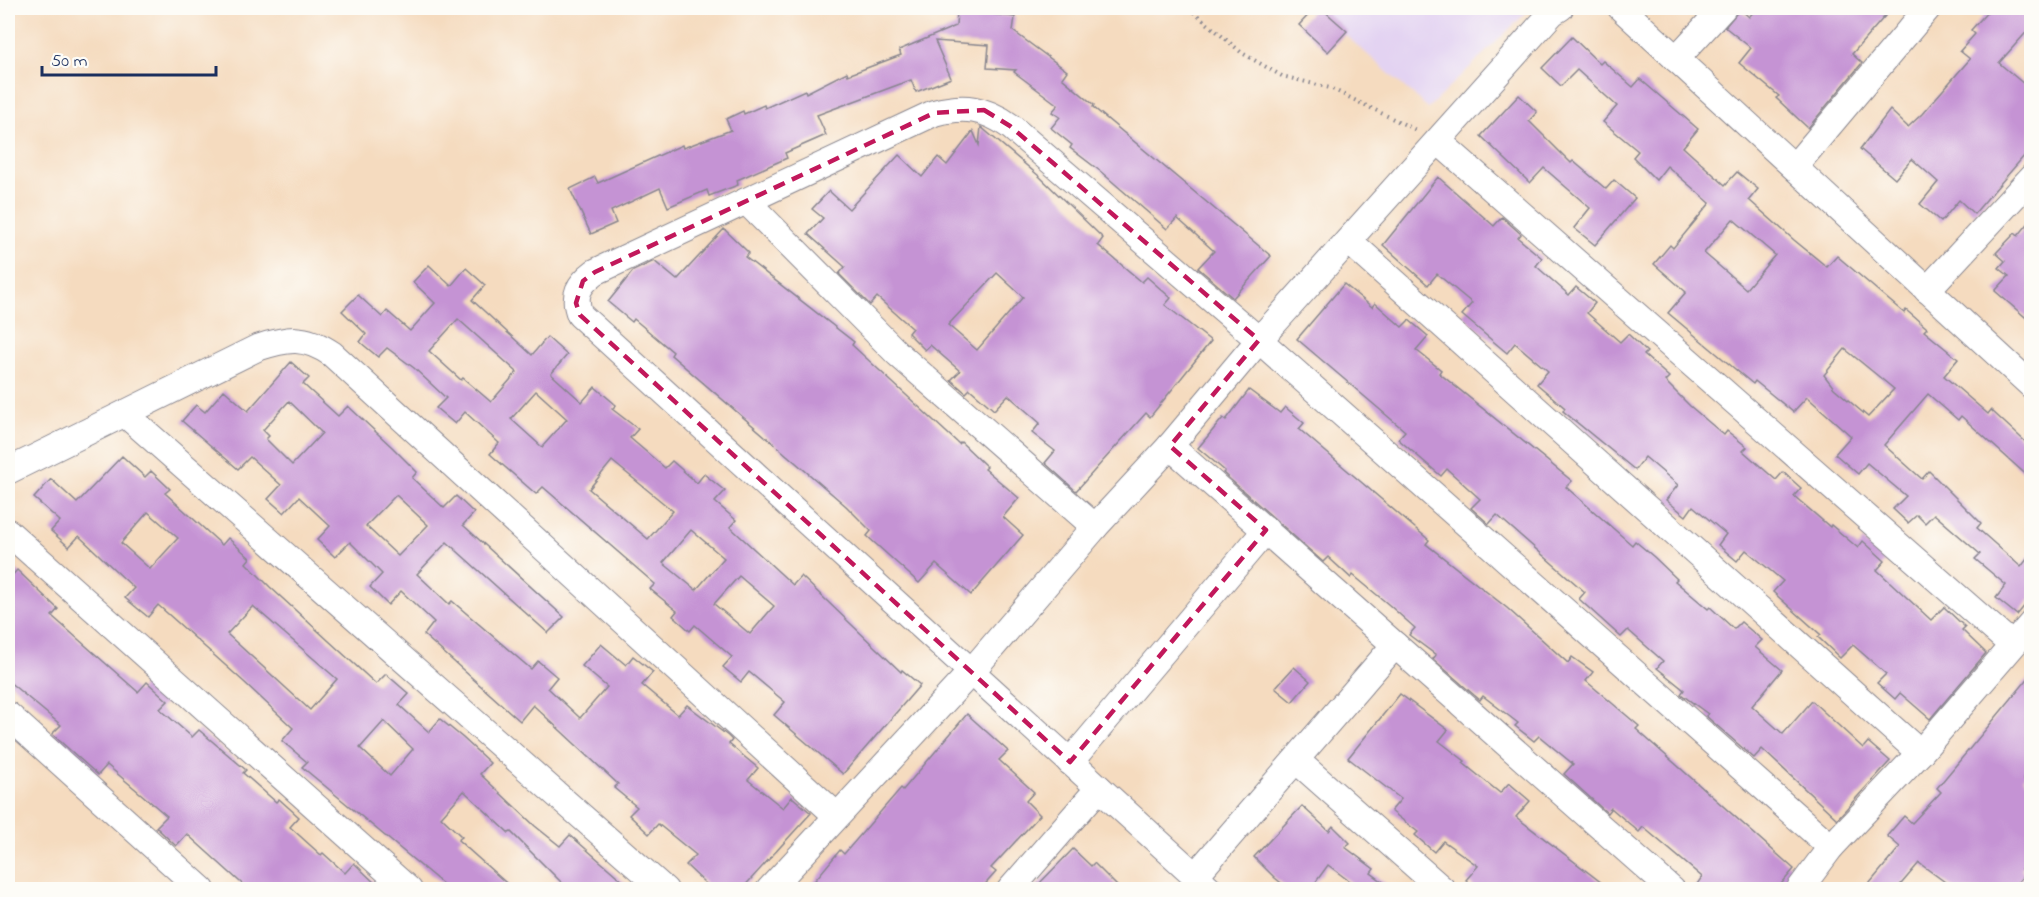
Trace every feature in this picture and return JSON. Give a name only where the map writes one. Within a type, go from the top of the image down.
[{"type":"street","points":[[769,890],[971,672],[1095,527],[1170,446],[1259,340],[1350,242],[1552,13],[1560,8]]},
{"type":"street","points":[[1622,8],[2031,386]]},
{"type":"street","points":[[1676,59],[1723,8]]},
{"type":"street","points":[[1795,166],[1928,8]]},
{"type":"street","points":[[1395,645],[1296,760],[1203,883],[580,315],[576,303],[577,291],[583,281],[595,272],[934,113],[951,108],[984,110],[1010,126],[1259,340],[1831,847]]},
{"type":"street","points":[[1438,141],[2011,644]]},
{"type":"street","points":[[1927,290],[2031,177]]},
{"type":"street","points":[[746,201],[898,354],[1095,527]]},
{"type":"street","points":[[1350,242],[1920,753]]},
{"type":"street","points":[[8,471],[257,348],[280,341],[302,339],[317,344],[332,354],[837,816]]},
{"type":"street","points":[[125,414],[664,890]]},
{"type":"street","points":[[1170,446],[1672,890]]},
{"type":"street","points":[[1070,762],[1266,530]]},
{"type":"street","points":[[8,532],[409,890]]},
{"type":"street","points":[[1799,890],[1831,847],[1920,753],[2031,623]]},
{"type":"street","points":[[8,716],[202,890]]},
{"type":"street","points":[[1296,760],[1443,890]]},
{"type":"street","points":[[1010,890],[1099,788]]},
{"type":"path","points":[[1189,8],[1242,53],[1282,76],[1330,88],[1438,141]]},
{"type":"highlighted area","points":[[984,110],[1010,126],[1259,340],[1170,446],[1266,530],[1070,762],[580,315],[576,303],[583,281],[595,272],[934,113]]},
{"type":"shaded area","points":[[1315,8],[1531,8],[1428,108]]},
{"type":"building","points":[[1315,8],[1321,8],[1347,31],[1328,52],[1299,25]]},
{"type":"building","points":[[1757,8],[1892,8],[1852,54],[1862,63],[1808,128],[1776,98],[1779,96],[1739,63],[1751,48],[1725,27],[1740,9],[1749,17]]},
{"type":"building","points":[[1991,8],[2031,8],[2031,27],[1999,63],[2031,90],[2031,148],[1974,214],[1959,200],[1941,222],[1920,204],[1938,182],[1912,159],[1895,179],[1860,149],[1890,110],[1908,127],[1922,114],[1970,59],[1960,51],[1975,34],[1971,30]]},
{"type":"building","points":[[957,10],[1015,17],[1013,31],[1067,71],[1062,78],[1094,105],[1093,107],[1271,256],[1233,298],[1198,268],[1214,251],[1177,218],[1167,229],[1070,148],[1072,145],[1051,128],[1060,117],[1052,112],[1058,105],[1014,72],[1016,70],[987,68],[989,45],[935,41],[951,78],[916,92],[911,80],[817,115],[826,135],[785,153],[787,158],[737,180],[738,185],[709,196],[707,190],[668,207],[660,188],[611,211],[616,223],[591,234],[570,189],[595,177],[598,183],[682,145],[683,148],[731,130],[726,119],[743,111],[744,114],[764,105],[765,108],[805,90],[806,93],[847,72],[848,75],[901,55],[899,50],[956,26]]},
{"type":"building","points":[[1572,37],[1600,64],[1603,61],[1633,87],[1640,79],[1698,129],[1683,147],[1725,185],[1737,172],[1758,189],[1749,200],[1794,240],[1827,267],[1837,256],[1904,313],[1906,310],[1927,328],[1924,331],[1958,359],[1944,376],[1988,414],[1991,410],[2031,447],[2031,479],[1961,416],[1958,420],[1928,394],[1884,445],[1922,479],[1929,471],[1981,523],[1977,528],[2021,567],[2031,554],[2031,598],[2017,615],[1996,598],[2006,585],[1975,559],[1980,554],[1934,514],[1925,523],[1917,515],[1908,523],[1893,509],[1906,496],[1867,463],[1858,474],[1835,454],[1851,436],[1807,397],[1793,412],[1755,381],[1753,384],[1668,313],[1686,292],[1654,264],[1670,245],[1673,248],[1710,203],[1667,166],[1656,180],[1633,157],[1638,151],[1603,122],[1617,106],[1577,70],[1561,86],[1542,68]],"holes":[[[1733,219],[1775,255],[1746,289],[1704,253]],[[1845,349],[1894,389],[1868,417],[1834,388],[1824,375]]]},
{"type":"building","points":[[1519,95],[1537,112],[1529,121],[1571,163],[1573,161],[1606,189],[1614,180],[1635,198],[1595,245],[1574,228],[1590,208],[1544,168],[1530,183],[1481,136]]},
{"type":"building","points":[[981,127],[1039,176],[1103,238],[1098,245],[1142,282],[1147,277],[1171,298],[1165,305],[1211,341],[1150,417],[1146,413],[1076,491],[1045,463],[1055,451],[1032,433],[1040,423],[1008,395],[994,410],[970,389],[966,393],[951,380],[960,371],[930,345],[925,350],[908,333],[912,328],[877,297],[870,305],[839,274],[845,267],[808,234],[823,218],[812,209],[829,191],[849,209],[899,155],[922,177],[938,157],[947,165],[973,131],[979,145]],"holes":[[[997,273],[1023,297],[977,350],[948,325]]]},
{"type":"building","points":[[1438,177],[1494,226],[1502,217],[1521,234],[1518,238],[1542,258],[1536,266],[1569,295],[1576,287],[1595,303],[1587,313],[1620,342],[1628,334],[1647,352],[1644,355],[1669,377],[1665,381],[1690,406],[1724,435],[1727,431],[1747,447],[1743,451],[1776,480],[1783,472],[1801,488],[1794,496],[1830,527],[1831,525],[1858,548],[1863,541],[1885,561],[1877,570],[1931,620],[1944,607],[1965,627],[1962,630],[1986,653],[1930,719],[1900,693],[1895,699],[1877,683],[1886,674],[1853,645],[1840,658],[1818,637],[1821,635],[1773,592],[1783,581],[1746,550],[1737,561],[1718,545],[1726,534],[1693,506],[1686,516],[1666,500],[1678,485],[1645,457],[1635,470],[1563,411],[1565,408],[1537,384],[1548,371],[1515,343],[1507,353],[1462,315],[1472,303],[1437,274],[1428,285],[1383,245]]},
{"type":"building","points":[[2031,220],[2031,322],[1995,291],[2009,276],[1999,268],[2005,261],[1996,253],[2015,233],[2018,236]]},
{"type":"building","points":[[724,229],[749,253],[745,257],[854,342],[852,345],[959,444],[961,442],[987,467],[985,469],[1019,498],[1003,517],[1023,535],[971,595],[936,564],[919,583],[867,536],[871,531],[846,506],[671,355],[673,352],[634,319],[632,322],[608,302],[633,271],[654,261],[677,280]]},
{"type":"building","points":[[429,265],[451,286],[466,268],[485,285],[472,300],[532,355],[547,337],[567,355],[551,374],[582,402],[595,387],[616,405],[612,409],[638,429],[630,438],[665,468],[672,461],[697,483],[704,474],[725,491],[715,502],[736,520],[730,527],[793,585],[801,576],[901,672],[902,670],[920,685],[843,774],[774,715],[785,702],[749,672],[741,682],[723,667],[732,657],[695,625],[690,631],[673,616],[677,611],[650,589],[655,584],[543,487],[536,494],[490,454],[499,443],[465,412],[455,424],[436,408],[446,398],[414,368],[387,348],[378,357],[360,342],[366,334],[342,311],[358,295],[382,317],[387,311],[410,331],[435,303],[413,282]],"holes":[[[458,319],[517,372],[491,402],[463,378],[461,380],[429,351]],[[536,391],[567,419],[542,447],[511,419]],[[612,461],[673,511],[648,539],[589,489]],[[691,530],[724,558],[696,590],[663,563]],[[739,576],[774,606],[750,634],[714,604]]]},
{"type":"building","points":[[1344,284],[1372,307],[1375,303],[1402,327],[1409,320],[1428,336],[1416,350],[1441,370],[1439,373],[1572,481],[1566,487],[1632,545],[1635,541],[1654,557],[1677,579],[1675,581],[1708,609],[1710,607],[1734,629],[1741,622],[1762,640],[1755,647],[1782,670],[1752,706],[1783,734],[1812,701],[1863,748],[1868,742],[1890,761],[1837,819],[1762,749],[1754,758],[1706,716],[1708,714],[1681,694],[1684,690],[1657,668],[1663,661],[1628,630],[1621,637],[1579,599],[1585,592],[1497,515],[1489,524],[1471,508],[1480,499],[1447,469],[1441,476],[1398,439],[1405,431],[1297,339]]},
{"type":"building","points":[[291,362],[309,378],[303,384],[338,416],[348,406],[392,447],[417,472],[412,478],[444,508],[456,496],[474,513],[463,525],[564,617],[548,633],[447,542],[417,574],[449,604],[452,601],[531,669],[538,661],[557,677],[548,688],[580,718],[607,687],[582,666],[601,644],[626,665],[633,656],[653,672],[642,685],[678,715],[687,705],[728,736],[732,740],[729,744],[758,768],[748,780],[783,808],[792,797],[811,813],[741,890],[715,890],[705,883],[686,865],[696,855],[658,824],[649,834],[629,815],[637,807],[614,788],[618,784],[533,705],[520,721],[424,635],[434,622],[401,591],[388,605],[370,587],[382,574],[350,542],[335,557],[317,540],[330,526],[299,497],[284,513],[268,499],[281,485],[250,457],[238,469],[182,421],[196,405],[205,412],[224,390],[248,411]],"holes":[[[289,401],[322,433],[292,465],[266,439],[269,436],[263,430]],[[396,495],[428,525],[398,556],[366,526]]]},
{"type":"building","points":[[1249,390],[1280,413],[1285,407],[1304,423],[1299,429],[1429,540],[1426,544],[1507,608],[1568,663],[1572,657],[1593,672],[1586,681],[1639,726],[1636,729],[1794,869],[1776,890],[1693,890],[1702,877],[1643,827],[1639,832],[1611,808],[1607,813],[1564,774],[1573,764],[1539,736],[1534,741],[1515,726],[1518,723],[1483,696],[1480,700],[1433,659],[1436,655],[1409,635],[1415,628],[1388,604],[1353,575],[1351,578],[1328,557],[1323,562],[1223,473],[1225,471],[1198,448],[1223,418],[1226,420]]},
{"type":"building","points":[[122,456],[145,477],[151,471],[170,489],[165,493],[222,545],[228,538],[250,558],[246,563],[270,587],[376,684],[386,674],[409,694],[399,705],[429,732],[440,719],[463,738],[490,763],[480,774],[535,826],[560,846],[570,835],[633,890],[569,890],[511,832],[509,833],[464,791],[441,817],[462,837],[458,840],[514,890],[450,890],[302,767],[307,762],[282,741],[293,728],[244,682],[158,605],[148,617],[125,598],[134,588],[79,536],[69,547],[51,531],[60,521],[34,498],[51,479],[77,503]],"holes":[[[148,512],[178,538],[150,569],[121,543]],[[253,606],[337,679],[310,710],[227,634]],[[384,721],[413,749],[390,776],[360,748]]]},
{"type":"building","points":[[17,570],[58,609],[52,616],[138,692],[147,682],[168,701],[160,709],[192,737],[199,730],[246,770],[243,773],[276,802],[279,799],[299,817],[290,827],[321,855],[323,853],[345,873],[354,863],[382,890],[249,890],[187,834],[176,846],[156,827],[167,816],[107,765],[98,775],[52,734],[61,725],[8,681],[8,580]]},
{"type":"building","points":[[1294,667],[1310,681],[1292,702],[1275,688]]},
{"type":"building","points":[[2031,675],[2031,768],[2023,778],[2031,786],[2031,857],[2021,869],[2026,873],[2011,890],[1956,890],[1919,863],[1896,890],[1864,890],[1900,847],[1887,836],[1904,816],[1912,823],[1941,792],[1937,788]]},
{"type":"building","points":[[1400,694],[1448,730],[1439,741],[1465,761],[1463,763],[1500,793],[1509,783],[1530,801],[1516,817],[1611,890],[1477,890],[1466,880],[1478,866],[1443,841],[1434,852],[1415,835],[1418,832],[1391,811],[1401,799],[1348,758]]},
{"type":"building","points":[[967,714],[1008,751],[999,760],[1034,792],[1026,801],[1040,815],[991,868],[996,872],[980,890],[807,890],[840,850],[844,854],[901,788],[903,790]]},
{"type":"building","points":[[1302,806],[1329,831],[1333,826],[1350,843],[1345,847],[1374,869],[1371,873],[1394,890],[1361,890],[1328,865],[1310,890],[1290,890],[1275,878],[1254,857]]},
{"type":"building","points":[[1073,849],[1091,866],[1094,863],[1121,890],[1033,890]]}]
